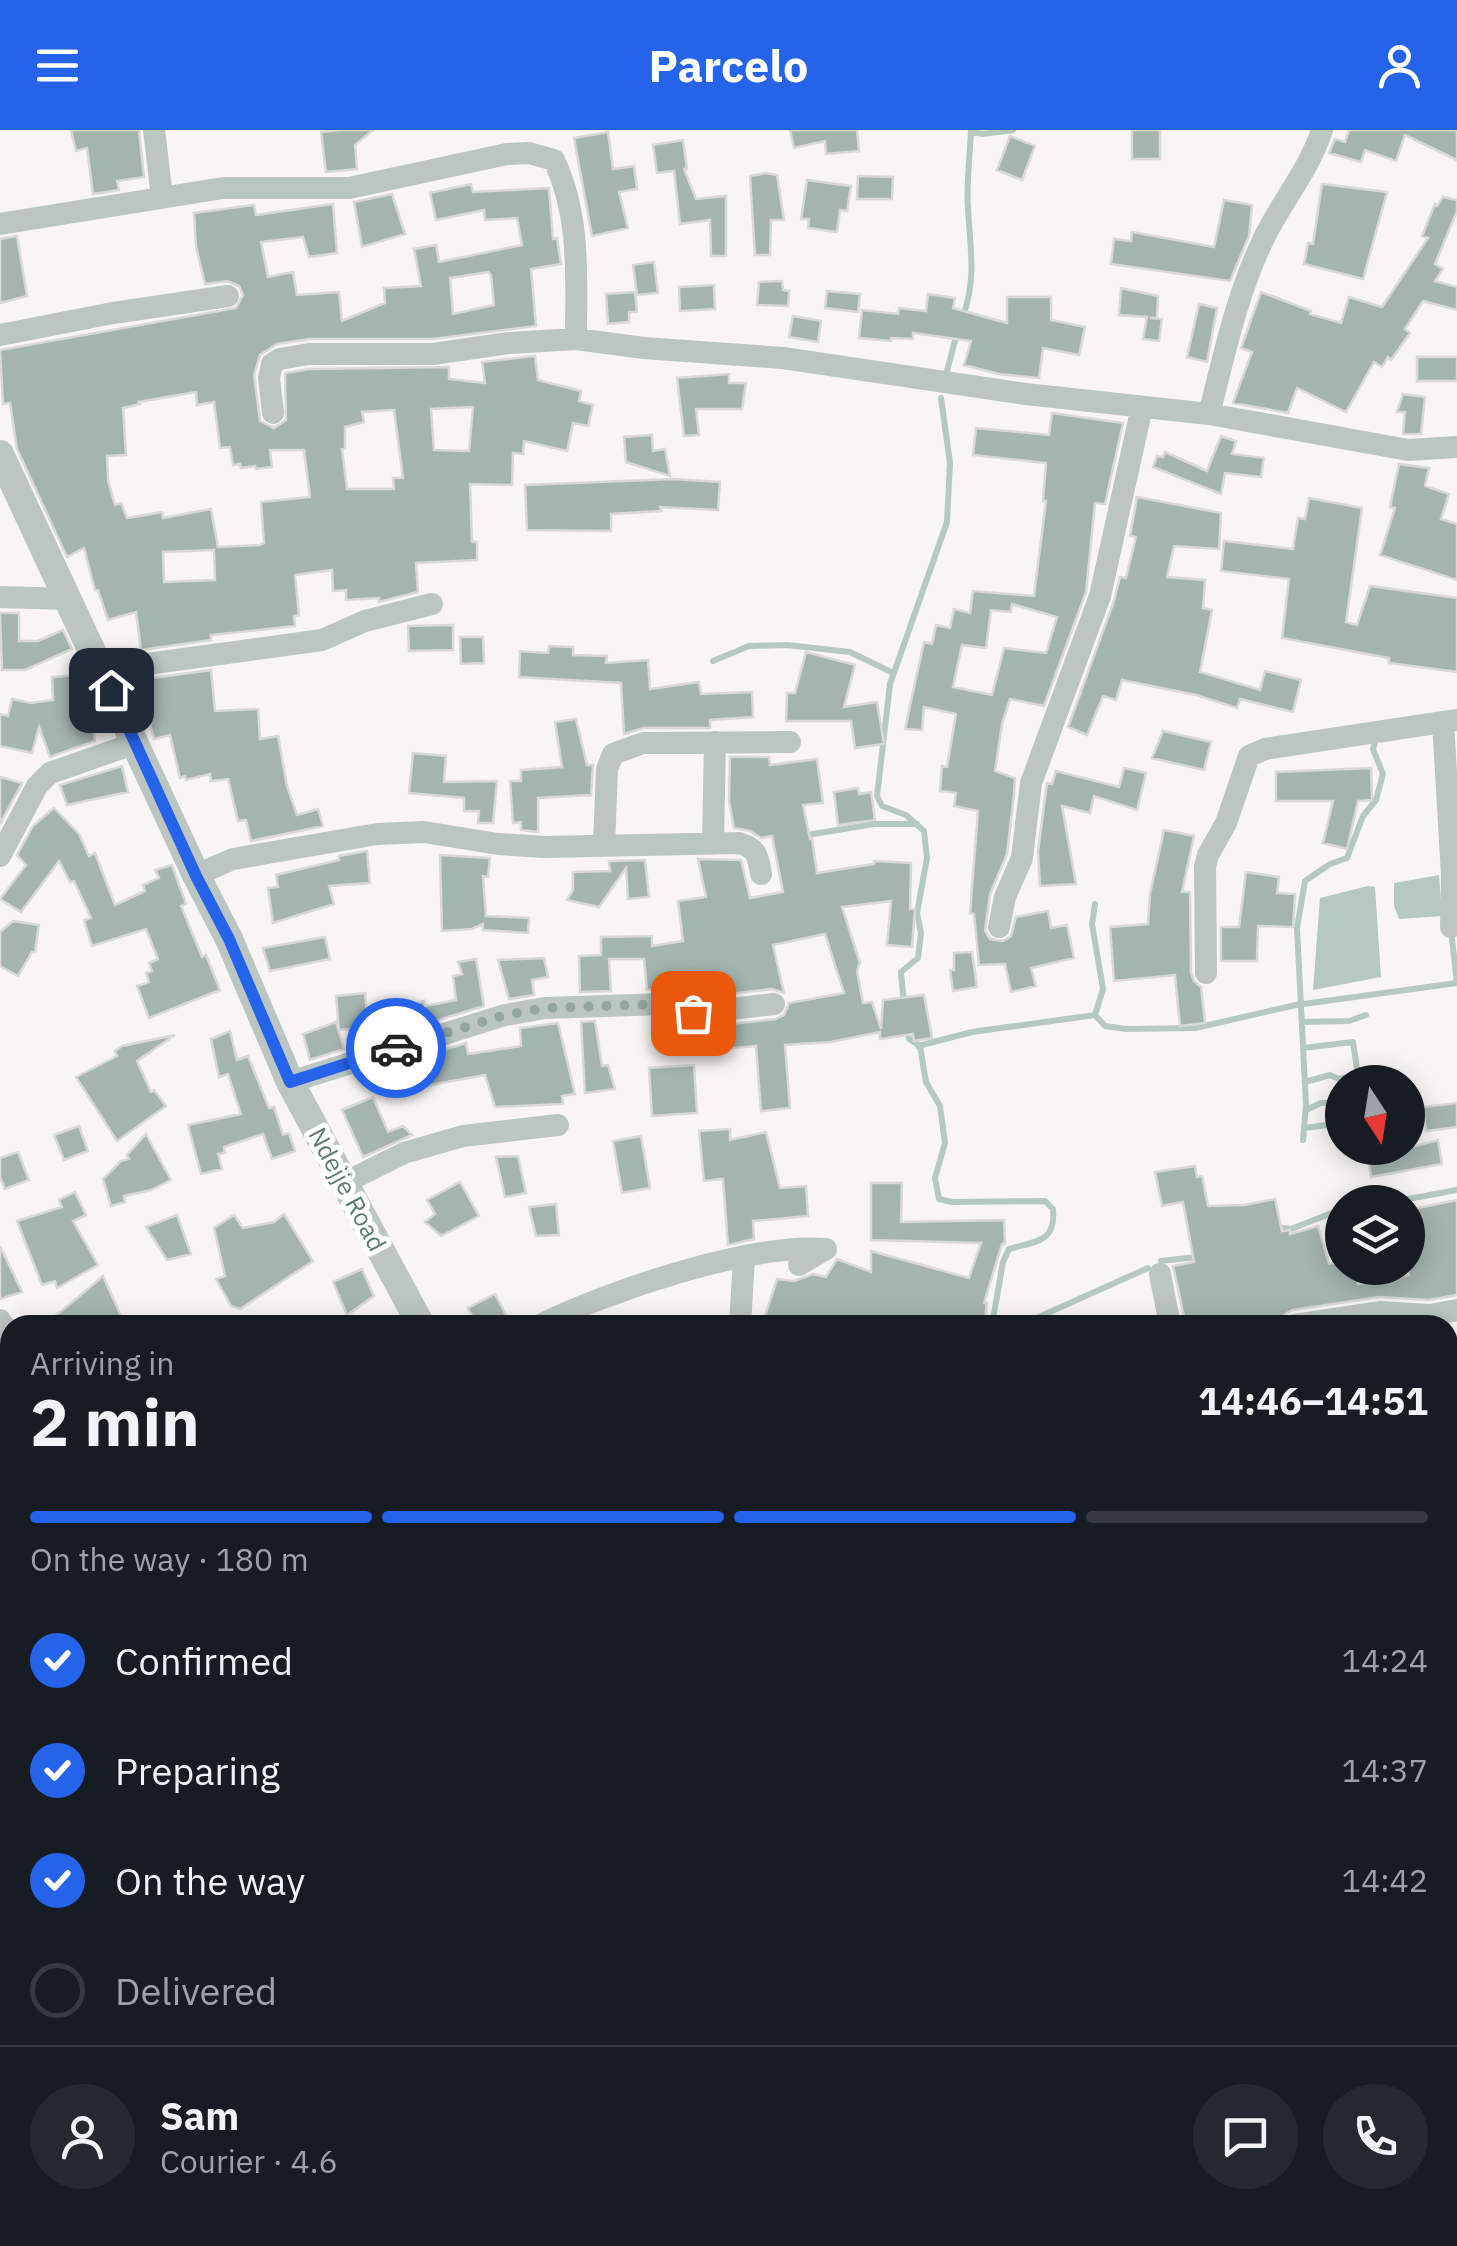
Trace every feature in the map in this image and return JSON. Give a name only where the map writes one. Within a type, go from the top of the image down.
[{"type":"street","points":[[154,130],[162,197]]},
{"type":"street","points":[[1209,414],[1229,335],[1264,238],[1313,157],[1322,130]]},
{"type":"street","points":[[0,224],[223,188],[349,188],[507,154],[530,153],[554,160],[566,184],[576,236],[576,339]]},
{"type":"street","points":[[0,335],[113,312],[228,296]]},
{"type":"street","points":[[273,412],[269,378],[272,364],[280,359],[310,354],[433,354],[509,343],[576,339],[783,358],[1026,394],[1209,414],[1408,450],[1457,447]]},
{"type":"street","points":[[999,927],[1022,858],[1030,783],[1100,596],[1142,407]]},
{"type":"street","name":"Ndejje Road","points":[[0,454],[229,939],[290,1082],[416,1315]]},
{"type":"street","points":[[0,596],[68,599]]},
{"type":"street","points":[[103,670],[322,640],[365,622],[432,604]]},
{"type":"street","points":[[1206,973],[1205,867],[1226,823],[1249,756],[1265,749],[1450,721],[1455,874],[1451,928]]},
{"type":"street","points":[[714,844],[715,742]]},
{"type":"street","points":[[604,846],[607,769],[614,754],[643,744],[790,742]]},
{"type":"street","points":[[0,856],[36,786],[50,773],[136,744]]},
{"type":"street","points":[[196,876],[233,859],[377,834],[424,832],[498,844],[752,847],[761,874]]},
{"type":"street","points":[[290,1082],[505,1015],[560,1008],[665,1004],[678,1015],[774,1004]]},
{"type":"street","points":[[344,1183],[404,1152],[464,1136],[558,1125]]},
{"type":"street","points":[[563,1315],[610,1295],[744,1257],[797,1247],[826,1249],[798,1265]]},
{"type":"street","points":[[741,1315],[744,1257]]},
{"type":"street","points":[[1160,1274],[1168,1315]]},
{"type":"street","points":[[1360,1315],[1457,1310]]},
{"type":"shaded area","points":[[1439,875],[1442,916],[1399,919],[1394,906],[1394,883]]},
{"type":"shaded area","points":[[1375,887],[1381,977],[1313,990],[1320,898]]},
{"type":"building","points":[[71,130],[139,130],[144,177],[117,181],[119,190],[93,194],[87,148],[76,151]]},
{"type":"building","points":[[373,130],[355,145],[357,169],[326,172],[321,132]]},
{"type":"building","points":[[790,130],[857,130],[859,151],[826,154],[825,141],[794,148]]},
{"type":"building","points":[[1132,130],[1160,130],[1160,159],[1132,159]]},
{"type":"building","points":[[1349,130],[1457,130],[1457,160],[1405,135],[1396,161],[1365,150],[1361,162],[1329,153],[1335,139],[1345,142]]},
{"type":"building","points":[[608,132],[613,169],[634,166],[637,189],[619,192],[628,228],[592,236],[574,138]]},
{"type":"building","points":[[1010,136],[1035,146],[1022,180],[997,170]]},
{"type":"building","points":[[683,140],[684,169],[696,199],[726,196],[726,256],[711,256],[710,220],[680,224],[674,171],[657,173],[653,145]]},
{"type":"building","points":[[777,175],[784,220],[771,220],[770,255],[755,255],[750,176]]},
{"type":"building","points":[[858,176],[893,177],[892,199],[857,199]]},
{"type":"building","points":[[807,180],[851,186],[847,211],[840,210],[837,232],[808,228],[809,219],[801,219]]},
{"type":"building","points":[[471,184],[473,192],[549,188],[553,239],[557,238],[561,264],[531,269],[536,326],[432,339],[309,339],[277,344],[260,355],[254,375],[260,421],[274,428],[286,420],[285,373],[310,369],[449,367],[449,379],[485,383],[482,362],[535,356],[538,380],[581,391],[579,401],[593,405],[588,426],[573,423],[567,451],[524,441],[523,454],[513,453],[512,485],[470,484],[472,542],[477,542],[477,560],[416,563],[418,592],[379,602],[379,598],[346,600],[346,590],[333,591],[332,570],[295,575],[299,615],[294,616],[295,626],[211,635],[211,640],[141,650],[136,612],[108,620],[84,548],[67,557],[17,449],[10,403],[3,404],[0,350],[236,308],[243,295],[239,286],[227,281],[205,284],[196,246],[194,213],[254,205],[256,215],[333,204],[337,253],[309,257],[303,237],[261,242],[268,277],[293,272],[297,295],[339,292],[342,321],[385,303],[384,288],[421,286],[414,249],[436,245],[439,262],[522,245],[517,218],[485,220],[484,210],[436,220],[430,193]],"holes":[[[488,272],[494,305],[453,314],[450,278]],[[196,392],[197,405],[214,402],[220,448],[230,447],[233,465],[240,464],[241,468],[272,467],[270,450],[304,450],[310,497],[261,502],[264,543],[260,545],[218,547],[211,509],[163,518],[162,512],[127,518],[121,503],[115,505],[107,456],[126,455],[123,408]],[[473,407],[469,451],[434,450],[431,409]],[[394,410],[403,478],[393,478],[394,489],[347,489],[342,449],[345,427],[364,422],[362,412]],[[214,550],[215,580],[164,582],[163,552]]]},
{"type":"building","points":[[1322,184],[1387,192],[1363,279],[1304,264],[1308,243],[1313,244]]},
{"type":"building","points":[[392,194],[405,234],[362,247],[354,202]]},
{"type":"building","points":[[1443,197],[1457,200],[1457,211],[1435,264],[1443,269],[1435,281],[1457,287],[1457,310],[1423,301],[1405,329],[1410,333],[1391,360],[1388,357],[1382,367],[1374,362],[1346,412],[1297,388],[1288,413],[1233,403],[1252,352],[1241,348],[1261,292],[1341,323],[1349,297],[1382,307],[1428,238],[1422,236],[1435,204]]},
{"type":"building","points":[[1224,200],[1252,205],[1249,236],[1230,281],[1111,264],[1114,239],[1131,241],[1132,232],[1214,247]]},
{"type":"building","points":[[17,236],[27,296],[0,303],[0,239]]},
{"type":"building","points":[[654,262],[658,293],[637,295],[633,265]]},
{"type":"building","points":[[782,281],[783,290],[789,291],[788,306],[757,305],[759,282]]},
{"type":"building","points":[[714,285],[715,309],[680,311],[679,287]]},
{"type":"building","points":[[1121,288],[1158,296],[1157,318],[1150,318],[1162,319],[1159,341],[1143,339],[1147,317],[1119,315]]},
{"type":"building","points":[[827,291],[860,294],[858,312],[825,308]]},
{"type":"building","points":[[635,292],[637,312],[629,312],[629,322],[608,324],[606,294]]},
{"type":"building","points":[[928,294],[955,298],[953,308],[1007,323],[1007,297],[1051,297],[1051,320],[1085,327],[1079,355],[1043,348],[1039,378],[964,365],[971,341],[913,333],[913,339],[859,338],[862,310],[898,314],[899,308],[926,311]]},
{"type":"building","points":[[1199,304],[1217,308],[1207,362],[1187,357]]},
{"type":"building","points":[[793,316],[821,321],[818,342],[789,337]]},
{"type":"building","points":[[1417,357],[1457,357],[1457,381],[1417,381]]},
{"type":"building","points":[[729,374],[729,383],[746,383],[742,409],[696,409],[699,435],[684,436],[677,378]]},
{"type":"building","points":[[1403,394],[1425,397],[1421,434],[1403,434],[1405,412],[1397,412]]},
{"type":"building","points":[[1052,413],[1123,423],[1105,504],[1095,503],[1086,592],[1044,706],[1010,699],[1002,724],[995,771],[1015,778],[1014,795],[1007,854],[990,894],[985,931],[990,939],[1003,941],[1011,936],[1016,917],[1048,911],[1051,928],[1067,925],[1074,958],[1031,968],[1036,986],[1011,992],[1005,964],[979,965],[974,914],[970,913],[978,811],[954,806],[956,793],[940,791],[942,766],[947,767],[956,714],[924,707],[922,730],[905,729],[924,642],[932,644],[936,625],[950,628],[954,609],[970,613],[973,591],[1034,596],[1046,501],[1046,463],[973,455],[976,428],[1049,435]],"holes":[[[1012,604],[1057,617],[1046,653],[1004,648],[992,695],[953,687],[962,645],[986,648],[991,610],[1011,612]]]},
{"type":"building","points":[[652,435],[653,451],[665,449],[670,476],[626,462],[624,437]]},
{"type":"building","points":[[1221,436],[1236,441],[1232,454],[1264,458],[1261,477],[1225,473],[1221,494],[1153,467],[1157,456],[1163,457],[1165,452],[1207,471]]},
{"type":"building","points":[[1399,464],[1429,468],[1425,486],[1449,494],[1441,519],[1457,524],[1457,580],[1380,555],[1395,508],[1390,507]]},
{"type":"building","points":[[673,479],[720,482],[718,510],[660,507],[661,511],[611,514],[611,531],[527,530],[525,485]]},
{"type":"building","points":[[1137,497],[1221,513],[1219,549],[1174,546],[1167,577],[1205,580],[1203,608],[1212,610],[1200,672],[1260,690],[1265,671],[1301,680],[1293,712],[1240,699],[1237,708],[1122,680],[1116,700],[1103,696],[1087,735],[1068,727],[1120,577],[1126,578],[1136,537],[1130,536]]},
{"type":"building","points":[[1309,498],[1362,508],[1346,622],[1357,625],[1370,586],[1457,598],[1457,672],[1389,663],[1389,658],[1282,638],[1289,579],[1221,571],[1224,541],[1293,549],[1298,518],[1305,519]]},
{"type":"building","points":[[0,613],[19,613],[19,641],[38,641],[63,630],[72,649],[25,670],[2,670]]},
{"type":"building","points":[[453,625],[453,650],[409,651],[408,626]]},
{"type":"building","points":[[460,637],[483,637],[484,663],[461,664]]},
{"type":"building","points":[[549,646],[573,647],[573,655],[607,656],[606,663],[648,660],[650,689],[699,682],[701,694],[752,692],[753,717],[710,720],[710,728],[643,728],[624,734],[621,683],[519,677],[520,651],[548,653]]},
{"type":"building","points":[[806,652],[855,665],[844,707],[877,702],[884,744],[855,748],[851,721],[786,721],[787,693],[795,693]]},
{"type":"building","points":[[211,670],[215,711],[258,709],[260,739],[278,736],[297,815],[318,809],[323,826],[251,841],[246,820],[238,821],[228,779],[211,781],[210,774],[180,778],[170,735],[154,739],[138,680]]},
{"type":"building","points":[[76,675],[78,702],[90,701],[95,741],[50,757],[39,727],[32,753],[0,746],[0,714],[8,716],[12,699],[31,703],[53,700],[52,677]]},
{"type":"building","points":[[576,719],[587,765],[593,765],[591,795],[538,798],[538,832],[521,830],[521,822],[513,823],[510,781],[521,781],[521,770],[562,767],[555,722]]},
{"type":"building","points":[[1163,731],[1211,742],[1204,770],[1152,758]]},
{"type":"building","points":[[413,753],[446,756],[444,782],[497,781],[493,823],[478,823],[479,811],[464,811],[464,798],[409,793]]},
{"type":"building","points":[[730,757],[769,757],[770,765],[817,759],[823,803],[803,805],[817,873],[874,861],[911,863],[910,909],[915,909],[912,947],[887,945],[891,901],[842,907],[860,963],[857,971],[863,1003],[872,1002],[881,1029],[883,1000],[924,995],[932,1038],[914,1041],[913,1034],[880,1039],[880,1032],[831,1042],[785,1045],[790,1108],[761,1111],[756,1046],[699,1051],[696,1028],[776,1019],[784,1015],[789,1003],[844,993],[825,934],[773,945],[784,993],[772,989],[683,999],[666,989],[647,990],[644,959],[609,959],[611,991],[580,992],[579,956],[601,955],[601,937],[652,936],[652,946],[683,941],[678,901],[706,897],[698,859],[741,860],[750,898],[783,892],[772,836],[761,838],[734,828],[729,801]]},
{"type":"building","points":[[122,766],[128,792],[67,805],[60,785]]},
{"type":"building","points":[[1124,768],[1146,773],[1137,810],[1094,796],[1090,813],[1062,806],[1076,884],[1040,886],[1038,851],[1047,783],[1052,784],[1056,771],[1119,787]]},
{"type":"building","points":[[1371,768],[1372,800],[1358,801],[1347,849],[1323,843],[1333,801],[1276,801],[1276,772]]},
{"type":"building","points":[[0,777],[22,783],[0,824]]},
{"type":"building","points":[[858,788],[859,794],[871,792],[875,820],[838,825],[834,792]]},
{"type":"building","points":[[54,808],[79,834],[89,856],[95,853],[115,905],[145,891],[143,885],[159,878],[155,870],[172,865],[186,904],[181,906],[220,990],[149,1018],[137,986],[149,982],[149,963],[158,959],[146,929],[92,946],[84,920],[91,918],[74,881],[70,882],[59,861],[21,912],[0,899],[26,865],[17,855],[33,826]]},
{"type":"building","points":[[1164,830],[1194,836],[1182,892],[1190,892],[1191,973],[1201,987],[1205,1023],[1180,1026],[1175,975],[1114,981],[1110,927],[1148,924],[1150,894]]},
{"type":"building","points":[[367,851],[370,883],[329,886],[334,904],[273,923],[268,888],[278,887],[276,875]]},
{"type":"building","points":[[440,855],[490,858],[488,877],[483,876],[486,916],[529,918],[528,933],[483,930],[483,924],[472,929],[442,931]]},
{"type":"building","points":[[645,860],[649,897],[628,899],[626,868],[599,907],[567,900],[573,890],[573,872],[610,871],[609,861]]},
{"type":"building","points":[[1246,872],[1279,877],[1277,893],[1295,894],[1293,927],[1258,926],[1257,961],[1221,961],[1221,927],[1239,927]]},
{"type":"building","points":[[13,921],[39,925],[35,952],[18,976],[0,966],[0,932]]},
{"type":"building","points":[[325,937],[330,959],[270,971],[263,948]]},
{"type":"building","points":[[972,952],[977,987],[953,991],[950,970],[954,970],[954,953]]},
{"type":"building","points":[[544,958],[548,977],[532,980],[534,995],[509,999],[498,960]]},
{"type":"building","points":[[476,959],[484,1006],[412,1028],[407,1007],[424,1001],[425,1006],[456,1000],[453,976],[462,974],[458,962]]},
{"type":"building","points":[[365,993],[368,1028],[339,1030],[336,996]]},
{"type":"building","points":[[595,1021],[602,1066],[608,1065],[615,1089],[585,1093],[581,1022]]},
{"type":"building","points":[[336,1022],[344,1049],[310,1060],[303,1034]]},
{"type":"building","points":[[558,1023],[575,1094],[562,1096],[563,1104],[495,1107],[485,1075],[425,1086],[424,1078],[394,1085],[390,1067],[466,1043],[468,1054],[521,1046],[520,1028]]},
{"type":"building","points":[[230,1031],[237,1060],[248,1056],[269,1108],[274,1107],[283,1135],[289,1133],[295,1151],[272,1159],[263,1134],[224,1147],[225,1153],[218,1154],[222,1169],[201,1174],[188,1125],[241,1114],[228,1074],[219,1077],[211,1039]]},
{"type":"building","points":[[175,1035],[137,1061],[151,1092],[154,1090],[166,1106],[117,1141],[76,1077],[117,1056],[115,1051],[122,1046]]},
{"type":"building","points":[[694,1065],[697,1113],[652,1116],[649,1068]]},
{"type":"building","points":[[373,1097],[388,1132],[403,1126],[412,1135],[363,1157],[342,1110]]},
{"type":"building","points":[[1457,1103],[1457,1127],[1426,1131],[1425,1107]]},
{"type":"building","points":[[79,1126],[88,1151],[64,1160],[54,1135]]},
{"type":"building","points":[[730,1129],[730,1140],[766,1132],[780,1188],[806,1186],[808,1216],[753,1221],[754,1239],[728,1245],[723,1179],[704,1181],[699,1131]]},
{"type":"building","points":[[146,1134],[171,1180],[151,1190],[124,1196],[125,1202],[111,1206],[103,1179],[121,1161],[129,1159],[127,1155]]},
{"type":"building","points":[[641,1136],[650,1188],[622,1193],[613,1141]]},
{"type":"building","points":[[1438,1140],[1442,1164],[1371,1177],[1369,1165],[1425,1165],[1425,1143]]},
{"type":"building","points":[[18,1152],[29,1180],[5,1189],[0,1177],[0,1158]]},
{"type":"building","points":[[518,1156],[526,1193],[505,1197],[496,1157]]},
{"type":"building","points":[[1195,1166],[1197,1177],[1202,1176],[1208,1206],[1275,1199],[1282,1231],[1290,1230],[1290,1234],[1318,1226],[1325,1250],[1325,1285],[1425,1285],[1425,1207],[1457,1200],[1457,1295],[1429,1300],[1379,1297],[1293,1310],[1284,1315],[1184,1315],[1173,1266],[1194,1262],[1183,1202],[1162,1206],[1155,1172]]},
{"type":"building","points":[[460,1182],[479,1216],[441,1236],[425,1222],[435,1214],[427,1200]]},
{"type":"building","points":[[871,1183],[902,1183],[901,1222],[1004,1220],[1005,1244],[984,1303],[985,1315],[765,1315],[777,1279],[794,1281],[813,1274],[826,1277],[837,1259],[871,1272],[871,1251],[969,1278],[981,1243],[871,1240]]},
{"type":"building","points":[[75,1192],[86,1215],[73,1221],[98,1265],[57,1288],[55,1281],[42,1285],[17,1221],[62,1207],[59,1200]]},
{"type":"building","points":[[556,1204],[559,1235],[536,1236],[529,1207]]},
{"type":"building","points":[[284,1214],[313,1261],[240,1309],[231,1306],[216,1279],[225,1276],[214,1228],[234,1215],[243,1228],[274,1222]]},
{"type":"building","points":[[177,1215],[191,1254],[167,1260],[146,1227]]},
{"type":"building","points":[[0,1246],[22,1292],[0,1299]]},
{"type":"building","points":[[362,1269],[374,1296],[347,1315],[333,1282]]},
{"type":"building","points":[[103,1276],[121,1315],[56,1315]]},
{"type":"building","points":[[495,1294],[506,1315],[472,1315],[468,1308]]},
{"type":"waterway","points":[[963,317],[971,275],[967,189],[971,130]]},
{"type":"waterway","points":[[971,132],[1013,130]]},
{"type":"waterway","points":[[947,371],[957,333]]},
{"type":"waterway","points":[[904,1005],[901,972],[918,958],[921,933],[917,913],[927,858],[924,831],[906,815],[882,806],[877,796],[890,684],[947,522],[950,463],[941,398]]},
{"type":"waterway","points":[[713,661],[749,646],[787,645],[850,652],[893,673]]},
{"type":"waterway","points":[[1303,1140],[1306,1105],[1297,928],[1305,881],[1347,858],[1363,816],[1376,800],[1383,774],[1373,749],[1376,738]]},
{"type":"waterway","points":[[801,836],[874,824],[917,824]]},
{"type":"waterway","points":[[918,1046],[972,1032],[1095,1015],[1103,989],[1092,924],[1095,904]]},
{"type":"waterway","points":[[1095,1015],[1105,1026],[1126,1029],[1195,1028],[1296,1005],[1457,983],[1451,930]]},
{"type":"waterway","points":[[1302,1022],[1349,1021],[1366,1015]]},
{"type":"waterway","points":[[907,1027],[909,1039],[920,1046],[926,1082],[940,1106],[945,1143],[935,1178],[939,1199],[1045,1201],[1053,1209],[1048,1234],[1036,1242],[1009,1249],[994,1315]]},
{"type":"waterway","points":[[1303,1048],[1353,1042],[1356,1065]]},
{"type":"waterway","points":[[1305,1082],[1325,1076]]},
{"type":"waterway","points":[[1306,1110],[1325,1103]]},
{"type":"waterway","points":[[1304,1128],[1325,1125]]},
{"type":"waterway","points":[[1425,1196],[1457,1190]]},
{"type":"waterway","points":[[1273,1227],[1291,1229],[1325,1216]]},
{"type":"waterway","points":[[1161,1261],[1197,1257]]},
{"type":"waterway","points":[[1043,1315],[1148,1268]]},
{"type":"way so far","points":[[396,1048],[505,1015],[545,1008],[665,1004],[678,1015],[693,1013]]},
{"type":"route","points":[[111,690],[229,939],[290,1082],[396,1048]]}]
